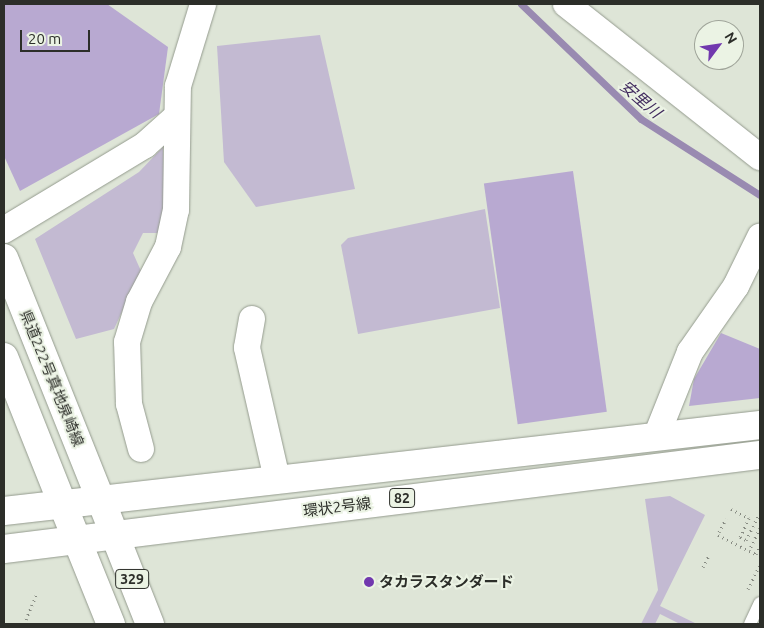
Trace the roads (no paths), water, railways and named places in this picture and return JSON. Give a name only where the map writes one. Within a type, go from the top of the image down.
[{"type":"main road","name":"県道222号真地泉崎線","points":[[4,258],[100,498]]},
{"type":"main road","points":[[4,358],[62,503]]},
{"type":"main road","name":"82","points":[[4,511],[100,498],[760,425]]},
{"type":"main road","name":"環状2号線","points":[[4,549],[760,455]]},
{"type":"main road","name":"329","points":[[100,498],[150,624]]},
{"type":"main road","name":"329","points":[[62,503],[75,540],[110,624]]},
{"type":"street","points":[[141,448],[128,404],[127,342],[139,302],[168,247],[176,210],[174,119],[186,51],[203,4]]},
{"type":"street","points":[[566,4],[760,157]]},
{"type":"street","points":[[4,230],[145,145],[174,119]]},
{"type":"street","points":[[656,437],[690,352],[736,286],[760,237]]},
{"type":"street","points":[[252,318],[247,348],[277,479]]},
{"type":"lane","points":[[750,624],[760,603]]},
{"type":"waterway","name":"安里川","points":[[521,4],[641,119],[760,195]]},
{"type":"place","name":"タカラスタンダード","points":[[369,582]]}]
